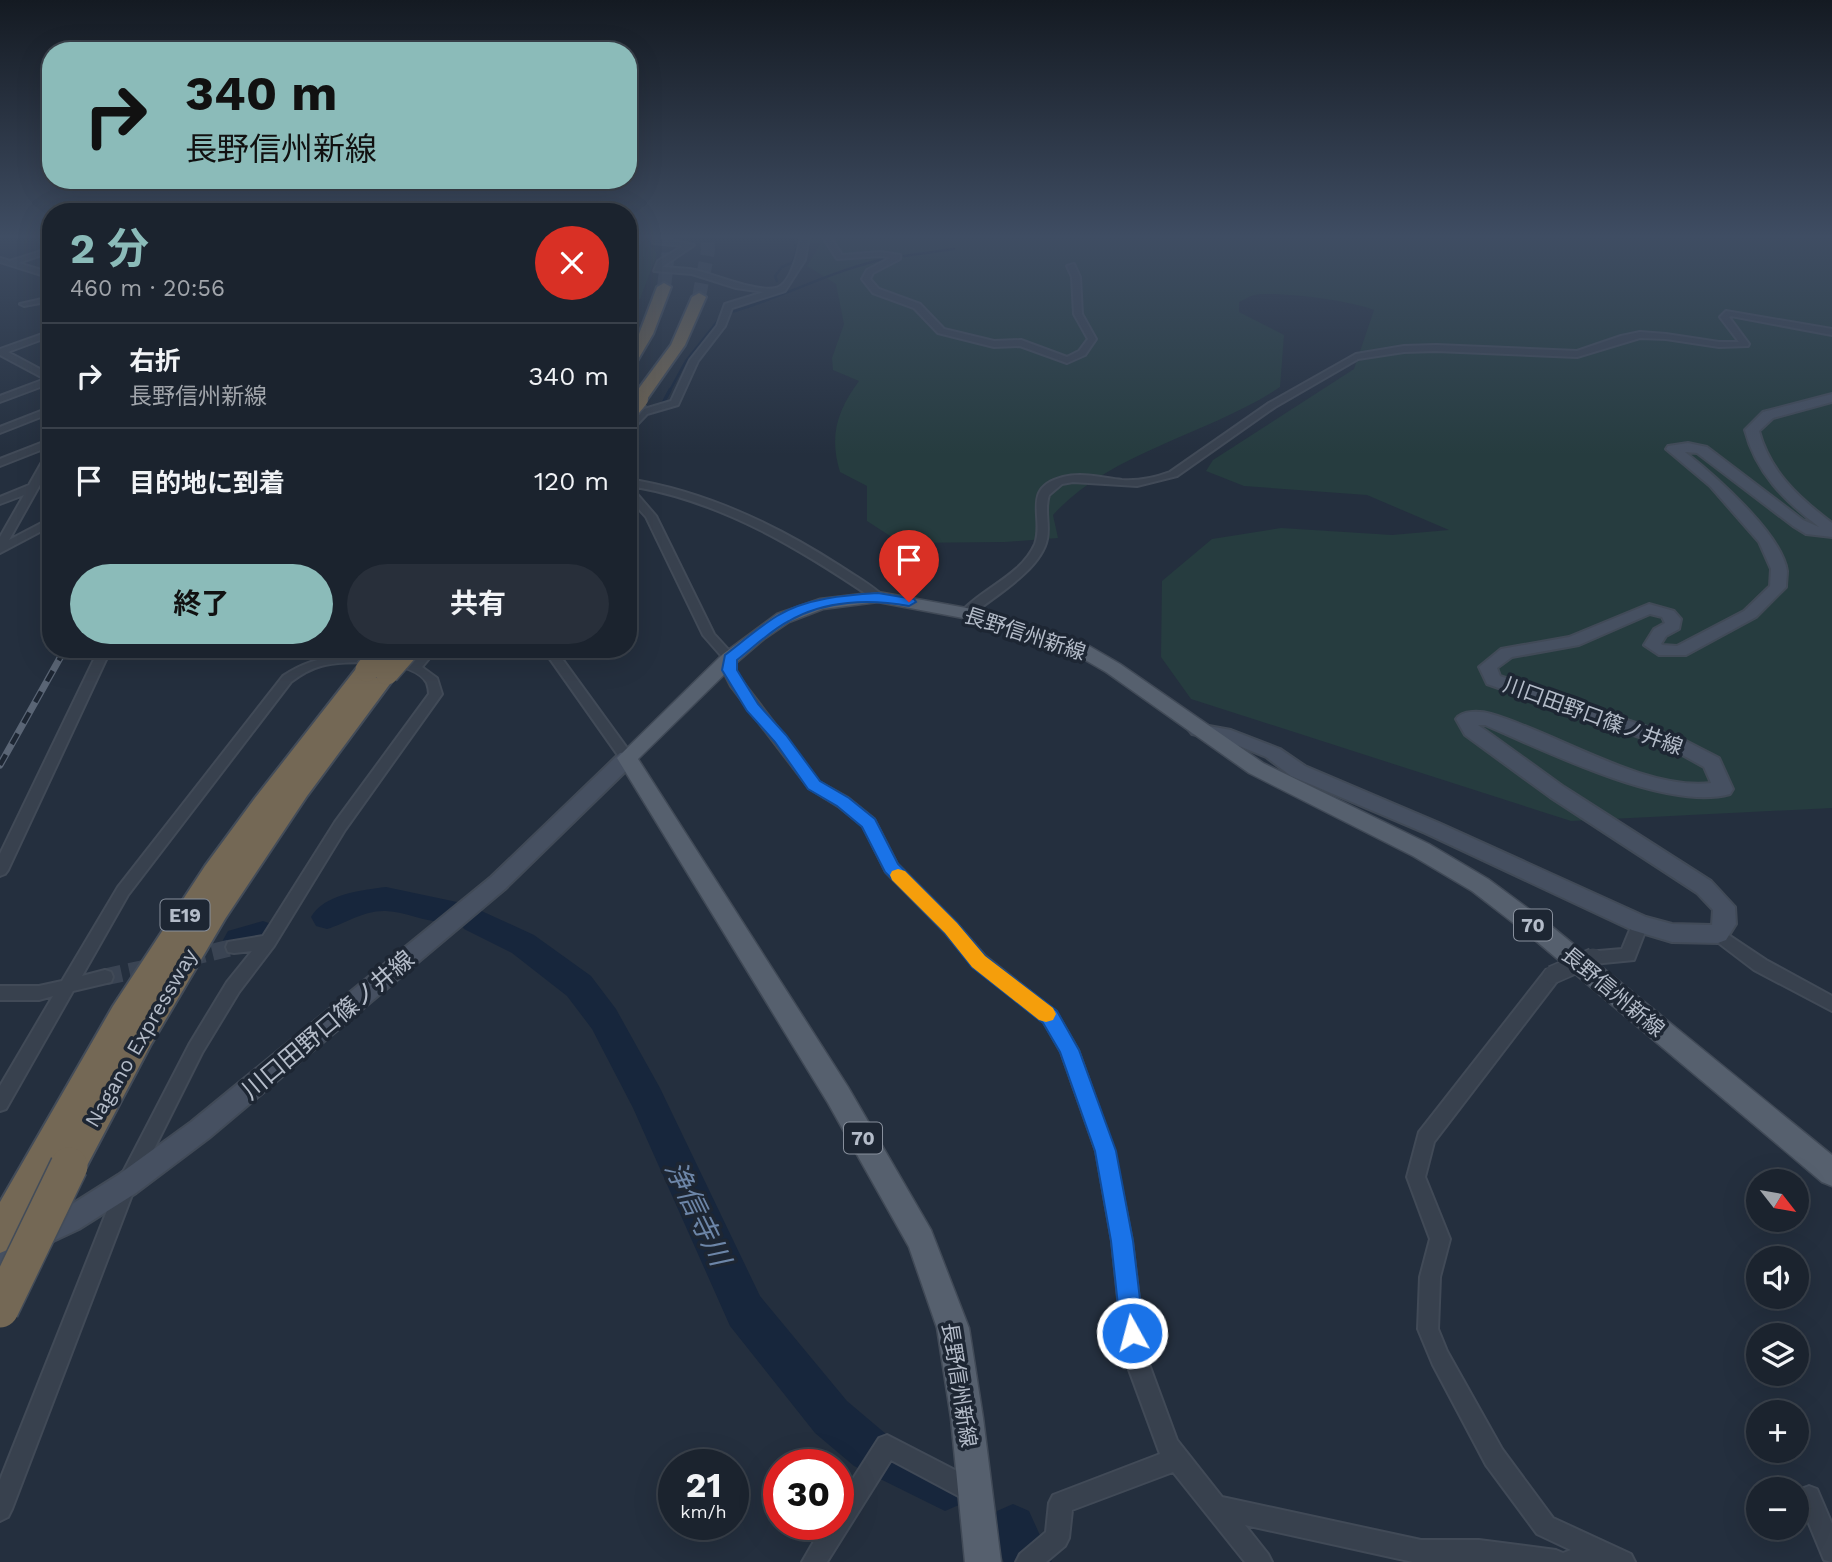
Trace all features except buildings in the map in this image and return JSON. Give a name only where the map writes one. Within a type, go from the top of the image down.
[{"type":"highway","points":[[637,350],[656,309]]},
{"type":"highway","points":[[637,404],[678,345],[694,309]]},
{"type":"highway","name":"Nagano Expressway","points":[[0,1236],[110,1035],[190,908],[277,783],[371,660],[412,658]]},
{"type":"highway","name":"Nagano Expressway","points":[[0,1309],[69,1166],[140,1034],[217,908],[298,788],[371,660]]},
{"type":"main road","name":"川口田野口篠ノ井線","points":[[1718,934],[1725,924],[1724,907],[1704,887],[1557,792],[1472,731],[1465,719],[1486,719],[1647,782],[1695,792],[1723,789],[1712,763],[1675,743],[1493,680],[1488,667],[1507,653],[1573,641],[1649,609],[1673,618],[1673,625],[1660,633],[1652,645],[1670,653],[1680,651],[1707,634],[1750,614],[1778,587],[1779,569],[1766,541],[1723,493],[1674,449],[1688,447],[1702,450],[1798,523],[1811,531],[1828,533],[1829,528],[1789,497],[1778,484],[1754,440],[1752,430],[1768,415],[1832,398]]},
{"type":"main road","name":"長野信州新線","points":[[983,1562],[953,1328],[921,1240],[838,1095],[627,758],[730,658],[783,618],[802,609],[847,599],[878,597],[966,613],[1082,650],[1113,668],[1256,768],[1411,845],[1480,886],[1537,928],[1832,1173]]},
{"type":"main road","points":[[1198,730],[1231,736],[1273,753],[1298,771],[1432,828],[1640,924],[1672,933],[1718,934]]},
{"type":"main road","name":"川口田野口篠ノ井線","points":[[0,1253],[70,1220],[127,1184],[211,1122],[498,883],[627,758]]},
{"type":"street","points":[[637,407],[675,403],[694,360],[721,326],[727,309]]},
{"type":"street","points":[[920,309],[941,331],[994,344],[1021,343],[1067,360],[1082,353],[1092,339],[1078,309]]},
{"type":"street","points":[[966,613],[1016,574],[1040,545],[1043,536],[1040,519],[1042,499],[1055,483],[1071,478],[1125,483],[1166,478],[1180,471],[1272,405],[1356,357],[1404,349],[1437,348],[1577,354],[1594,351],[1620,339],[1643,335],[1745,344],[1724,317],[1729,313],[1832,332]]},
{"type":"street","points":[[0,352],[42,336]]},
{"type":"street","points":[[0,352],[42,375]]},
{"type":"street","points":[[0,399],[42,383]]},
{"type":"street","points":[[0,430],[42,414]]},
{"type":"street","points":[[0,463],[42,446]]},
{"type":"street","points":[[1,543],[42,471]]},
{"type":"street","points":[[637,483],[659,486],[734,511],[835,566],[878,597]]},
{"type":"street","points":[[0,501],[33,487]]},
{"type":"street","points":[[637,501],[651,516],[709,635],[730,658],[729,670],[736,683],[814,785],[843,802],[869,823],[891,868],[951,928],[979,961],[1050,1017],[1069,1050],[1105,1151],[1122,1241],[1135,1356],[1168,1447],[1260,1562]]},
{"type":"street","points":[[1,543],[42,525]]},
{"type":"street","points":[[0,870],[101,658]]},
{"type":"street","points":[[0,1103],[123,891],[287,679],[306,666],[319,662],[412,658],[429,673],[437,684],[436,694],[340,826],[268,942],[233,987],[196,1048],[127,1184],[0,1509]]},
{"type":"street","points":[[555,658],[627,758]]},
{"type":"street","points":[[1612,1557],[1545,1526],[1494,1457],[1440,1358],[1427,1329],[1430,1277],[1440,1239],[1416,1177],[1426,1138],[1552,975],[1593,957],[1628,955],[1640,924]]},
{"type":"street","points":[[1718,934],[1760,965],[1832,1004]]},
{"type":"street","points":[[234,947],[268,942]]},
{"type":"street","points":[[0,993],[38,993],[105,977]]},
{"type":"street","points":[[854,1497],[887,1446],[975,1493]]},
{"type":"street","points":[[1028,1562],[1057,1538],[1061,1503],[1177,1459]]},
{"type":"street","points":[[1809,1497],[1832,1552]]},
{"type":"street","points":[[1217,1507],[1421,1552],[1479,1552],[1556,1562]]},
{"type":"street","points":[[814,1562],[828,1540]]},
{"type":"street","points":[[1571,1562],[1612,1557]]},
{"type":"green space","points":[[841,309],[1239,309],[1239,312],[1284,335],[1280,387],[1223,418],[1131,459],[1102,475],[1076,493],[1053,515],[1058,538],[1005,542],[901,543],[867,521],[867,486],[840,472],[835,447],[837,424],[845,403],[859,381],[833,370],[832,358],[844,324]]},
{"type":"green space","points":[[1370,309],[1832,309],[1832,808],[1571,821],[1191,699],[1161,657],[1162,581],[1212,539],[1281,528],[1392,535],[1449,530],[1367,495],[1244,486],[1206,471],[1213,460],[1354,369],[1374,310]]},
{"type":"waterway","points":[[731,312],[741,309]]},
{"type":"waterway","points":[[669,392],[686,361],[720,318]]},
{"type":"waterway","points":[[662,405],[670,390]]},
{"type":"waterway","name":"浄信寺川","points":[[327,917],[358,902],[386,899],[446,911]]},
{"type":"waterway","name":"浄信寺川","points":[[475,920],[523,944],[579,986],[604,1019],[647,1099],[745,1311],[831,1417],[870,1450],[945,1488]]},
{"type":"waterway","name":"浄信寺川","points":[[239,940],[263,934]]},
{"type":"waterway","name":"浄信寺川","points":[[1013,1527],[1028,1562]]},
{"type":"tunnel","points":[[188,958],[234,947]]},
{"type":"tunnel","points":[[105,977],[155,966]]},
{"type":"railway","points":[[0,765],[60,658]]},
{"type":"slow traffic","points":[[898,875],[951,928],[979,961],[1046,1014]]},
{"type":"route","points":[[909,602],[878,597],[847,599],[802,609],[758,635],[730,658],[729,670],[752,707],[780,738],[814,785],[843,802],[869,823],[891,868],[951,928],[979,961],[1050,1017],[1069,1050],[1105,1151],[1122,1241],[1132,1333]]}]
